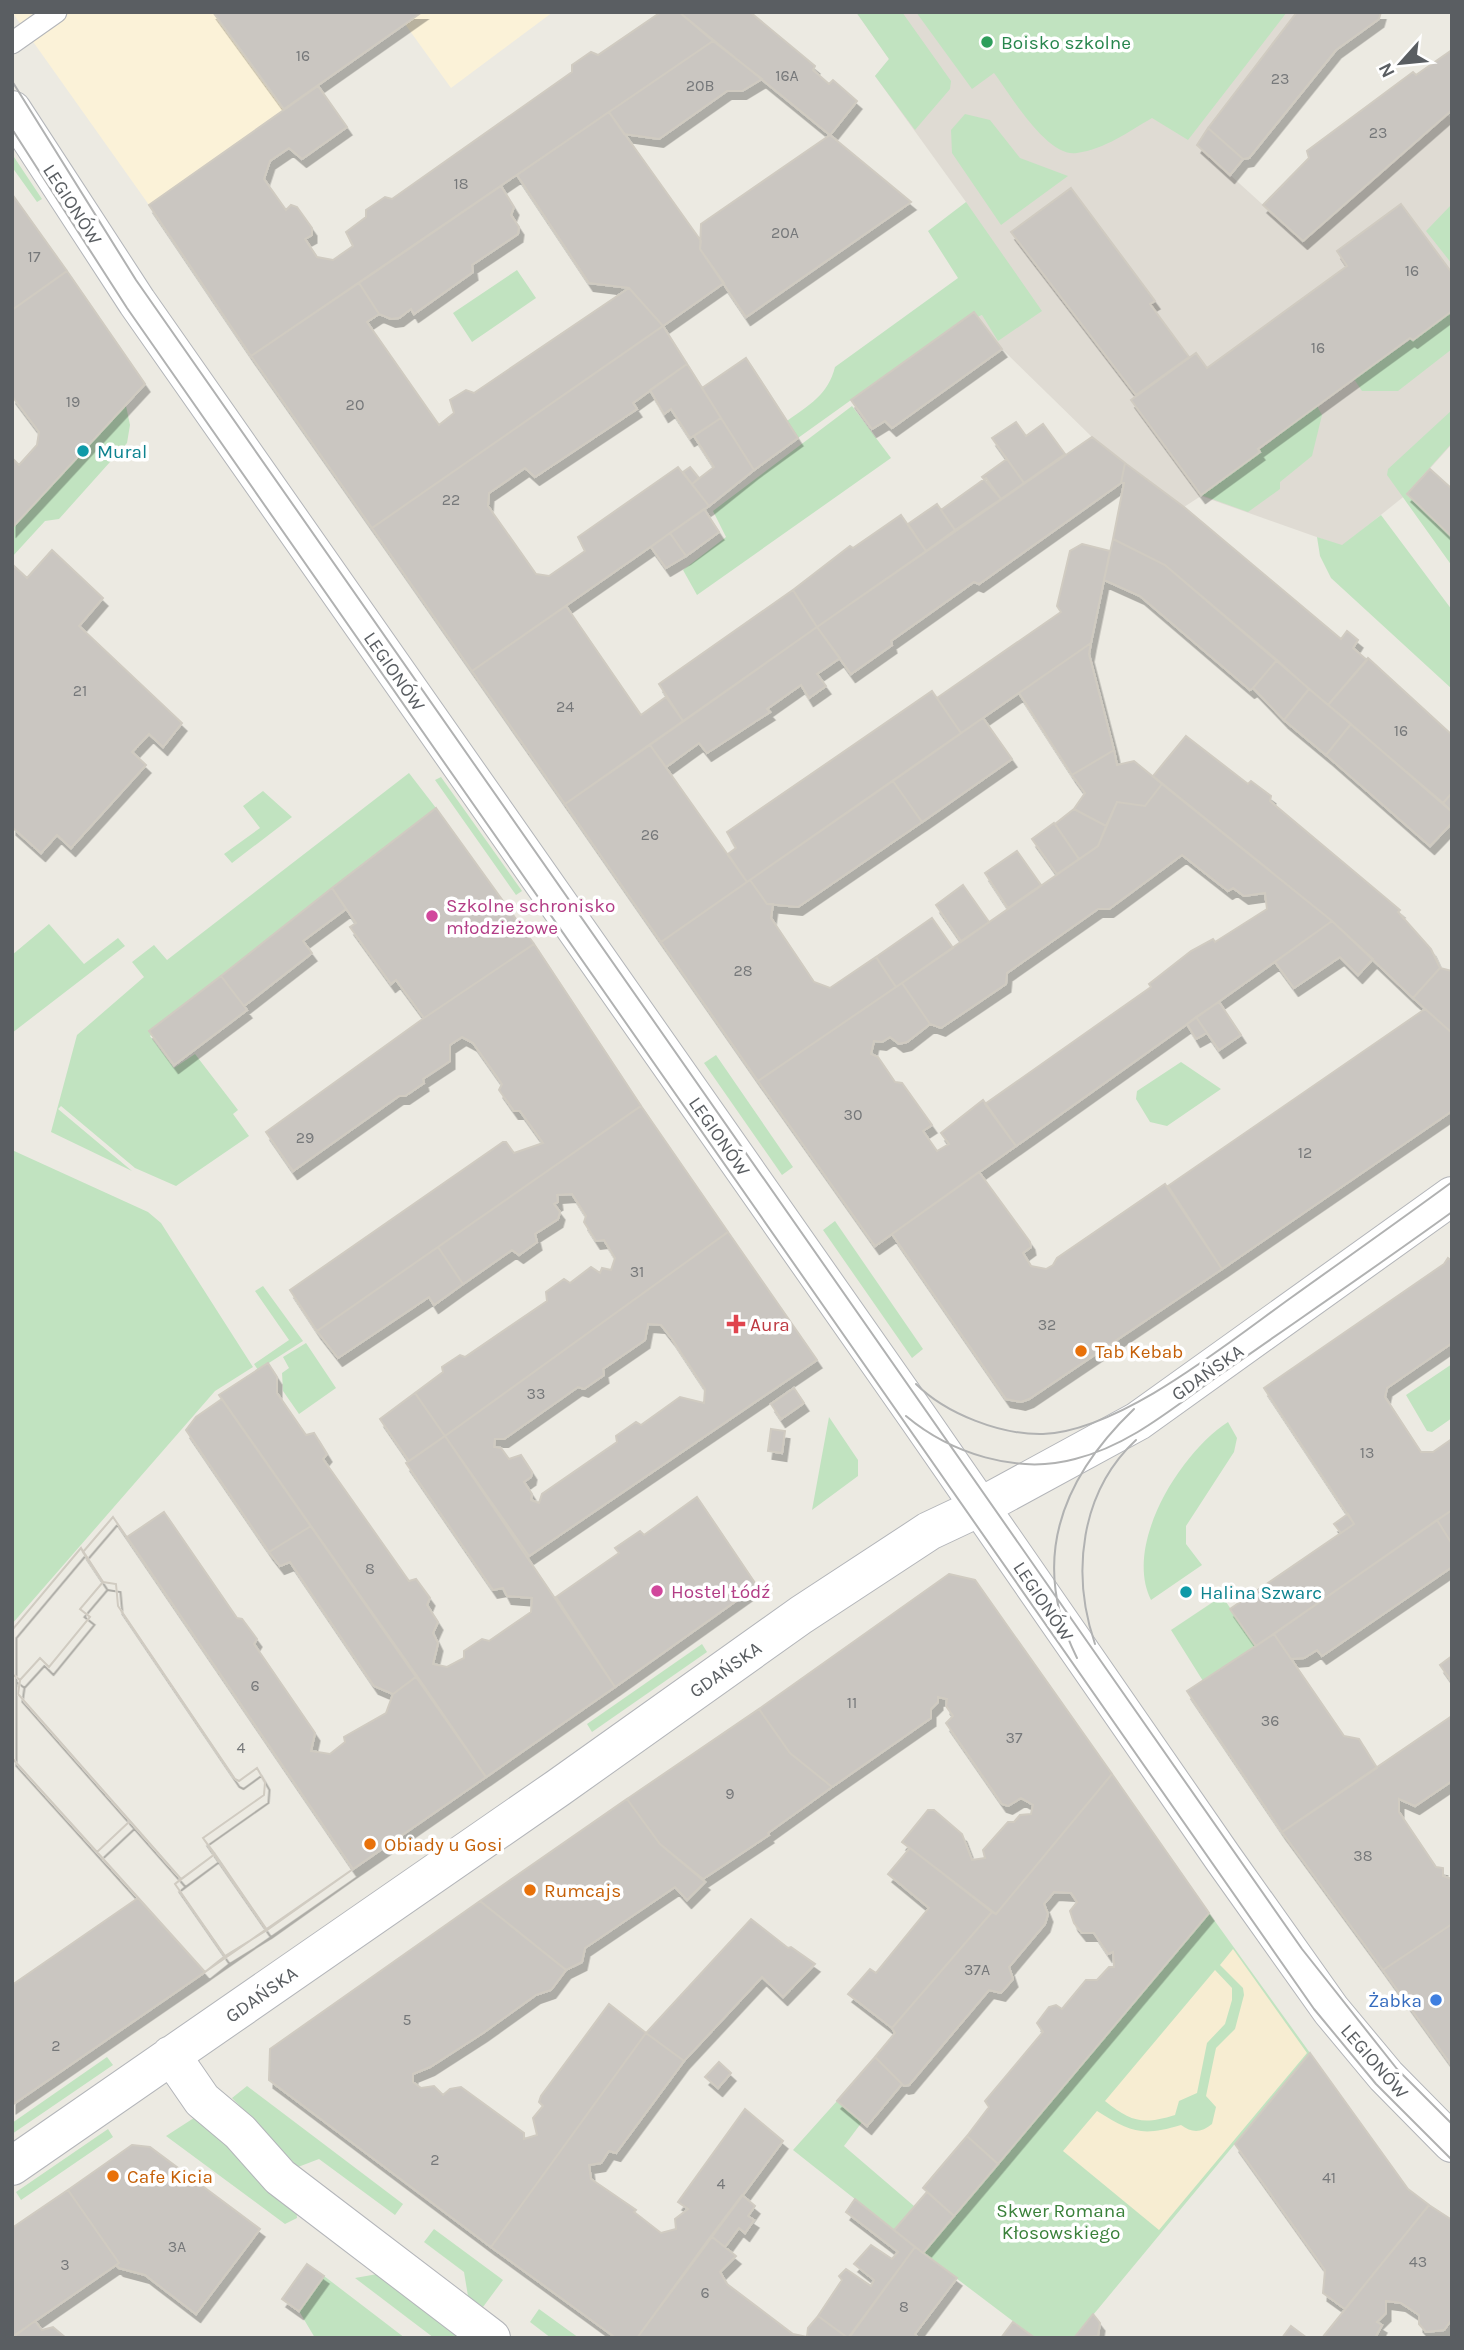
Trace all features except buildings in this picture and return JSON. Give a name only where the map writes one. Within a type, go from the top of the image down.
[{"type":"street","name":"LEGIONÓW","points":[[12,110],[136,302],[1331,2010],[1386,2076],[1452,2143]]},
{"type":"street","name":"GDAŃSKA","points":[[12,2166],[558,1788],[801,1615],[929,1531],[980,1507],[1131,1425],[1452,1196]]},
{"type":"street","points":[[171,2055],[202,2100],[231,2123],[280,2177],[491,2338]]},
{"type":"lane","points":[[12,43],[56,12]]},
{"type":"shaded area","points":[[12,12],[553,12],[451,88],[405,24],[149,205]]},
{"type":"shaded area","points":[[856,12],[1297,12],[1197,145],[1303,241],[1446,114],[1452,119],[1452,444],[1407,494],[1342,546],[1201,496],[1184,507],[1092,437],[1002,349],[978,317],[982,315],[966,202],[875,76],[889,59]]},
{"type":"green space","points":[[856,12],[902,12],[951,81],[950,89],[915,130],[875,76],[889,59]]},
{"type":"green space","points":[[916,12],[1287,12],[1188,140],[1152,118],[1107,144],[1077,153],[1065,152],[1042,135],[1019,109],[994,73],[972,89]]},
{"type":"green space","points":[[965,114],[990,120],[1020,158],[1068,176],[1001,225],[952,153],[951,130]]},
{"type":"green space","points":[[12,154],[42,199],[37,202],[12,167]]},
{"type":"green space","points":[[966,202],[1042,311],[998,341],[982,315],[978,317],[974,312],[798,438],[787,421],[823,392],[835,367],[958,278],[928,231]]},
{"type":"green space","points":[[1452,204],[1452,264],[1426,231]]},
{"type":"green space","points":[[517,270],[536,298],[472,342],[453,313]]},
{"type":"green space","points":[[1452,311],[1452,349],[1398,391],[1362,391],[1354,379]]},
{"type":"green space","points":[[126,406],[130,425],[127,443],[59,519],[45,521],[12,557],[12,528]]},
{"type":"green space","points":[[852,406],[891,458],[697,595],[683,570],[726,537],[713,511]]},
{"type":"green space","points":[[1317,406],[1322,415],[1312,456],[1280,482],[1280,489],[1248,512],[1201,495]]},
{"type":"green space","points":[[1452,410],[1452,443],[1406,494],[1452,537],[1452,566],[1387,475],[1388,469]]},
{"type":"green space","points":[[1381,515],[1452,610],[1452,689],[1331,578],[1320,556],[1317,537],[1342,545]]},
{"type":"green space","points":[[409,773],[436,808],[150,1036],[174,1068],[195,1054],[238,1110],[233,1114],[249,1136],[176,1186],[135,1168],[61,1106],[58,1109],[132,1171],[51,1132],[77,1035],[144,977],[132,962],[154,945],[167,960]]},
{"type":"green space","points":[[441,777],[522,891],[516,895],[435,780]]},
{"type":"green space","points":[[263,791],[292,817],[232,863],[224,854],[260,828],[243,806]]},
{"type":"green space","points":[[49,924],[84,964],[118,938],[125,946],[12,1033],[12,955]]},
{"type":"green space","points":[[716,1055],[793,1167],[782,1175],[704,1063]]},
{"type":"green space","points":[[1181,1062],[1221,1089],[1167,1126],[1150,1122],[1136,1099],[1137,1091]]},
{"type":"green space","points":[[12,1150],[148,1212],[161,1223],[253,1367],[215,1391],[12,1624]]},
{"type":"green space","points":[[835,1221],[923,1349],[912,1358],[823,1230]]},
{"type":"green space","points":[[263,1286],[303,1341],[258,1370],[254,1364],[289,1340],[255,1291]]},
{"type":"green space","points":[[306,1343],[336,1388],[299,1414],[283,1391],[282,1373],[289,1368],[283,1357]]},
{"type":"green space","points":[[1452,1364],[1452,1418],[1432,1432],[1427,1431],[1406,1395]]},
{"type":"green space","points":[[829,1417],[858,1460],[858,1476],[812,1510]]},
{"type":"green space","points":[[1228,1422],[1237,1438],[1234,1452],[1186,1526],[1186,1544],[1202,1565],[1151,1600],[1144,1578],[1145,1553],[1161,1501],[1192,1455]]},
{"type":"green space","points":[[1222,1596],[1256,1646],[1203,1681],[1171,1630]]},
{"type":"green space","points":[[702,1644],[707,1652],[592,1732],[587,1724]]},
{"type":"green space","name":"Skwer Romana Kłosowskiego","points":[[1209,1913],[1310,2053],[1074,2338],[1035,2338],[923,2253]]},
{"type":"green space","points":[[107,2057],[113,2065],[12,2134],[12,2123]]},
{"type":"green space","points":[[247,2086],[403,2204],[395,2215],[319,2159],[298,2167],[232,2098]]},
{"type":"green space","points":[[837,2101],[862,2122],[844,2146],[914,2206],[894,2230],[793,2150]]},
{"type":"green space","points":[[197,2116],[296,2207],[297,2218],[285,2224],[166,2136]]},
{"type":"green space","points":[[108,2129],[113,2137],[21,2200],[16,2192]]},
{"type":"green space","points":[[434,2229],[503,2280],[483,2307],[468,2296],[464,2272],[424,2242]]},
{"type":"green space","points":[[383,2273],[467,2338],[434,2338],[355,2278]]},
{"type":"green space","points":[[324,2276],[405,2338],[315,2338],[299,2311]]},
{"type":"green space","points":[[539,2309],[579,2338],[551,2338],[530,2322]]},
{"type":"sand","points":[[1233,1949],[1307,2053],[1159,2230],[1063,2151],[1097,2111],[1119,2124],[1137,2130],[1156,2131],[1181,2125],[1196,2131],[1212,2124],[1216,2107],[1206,2096],[1216,2048],[1235,2029],[1244,1995],[1243,1988],[1220,1965]]},
{"type":"sand","points":[[1215,1970],[1232,1988],[1232,2000],[1225,2024],[1207,2043],[1197,2093],[1179,2101],[1175,2115],[1146,2121],[1130,2117],[1105,2101]]},
{"type":"tram line","points":[[12,81],[136,280],[1302,1949],[1397,2069],[1452,2124]]},
{"type":"tram line","points":[[12,129],[127,308],[1314,2009],[1376,2084],[1452,2160]]},
{"type":"tram line","points":[[916,1384],[928,1395],[958,1413],[992,1427],[1010,1431],[1043,1434],[1074,1429],[1106,1418],[1173,1381],[1206,1359],[1452,1182]]},
{"type":"tram line","points":[[906,1416],[943,1441],[985,1457],[1008,1462],[1053,1463],[1095,1453],[1152,1423],[1452,1212]]},
{"type":"tram line","points":[[1077,1658],[1063,1623],[1055,1588],[1055,1555],[1060,1524],[1071,1493],[1088,1464],[1134,1409]]},
{"type":"tram line","points":[[1095,1644],[1083,1590],[1086,1535],[1092,1509],[1103,1484],[1117,1461],[1136,1440]]},
{"type":"place","name":"Boisko szkolne","points":[[987,42]]},
{"type":"place","name":"Mural","points":[[83,451]]},
{"type":"place","name":"Szkolne schronisko młodzieżowe","points":[[432,916]]},
{"type":"place","name":"Aura","points":[[736,1324]]},
{"type":"place","name":"Tab Kebab","points":[[1081,1351]]},
{"type":"place","name":"Hostel Łódź","points":[[657,1591]]},
{"type":"place","name":"Halina Szwarc","points":[[1186,1592]]},
{"type":"place","name":"Obiady u Gosi","points":[[370,1844]]},
{"type":"place","name":"Rumcajs","points":[[530,1890]]},
{"type":"place","name":"Żabka","points":[[1436,2000]]},
{"type":"place","name":"Cafe Kicia","points":[[113,2176]]}]
